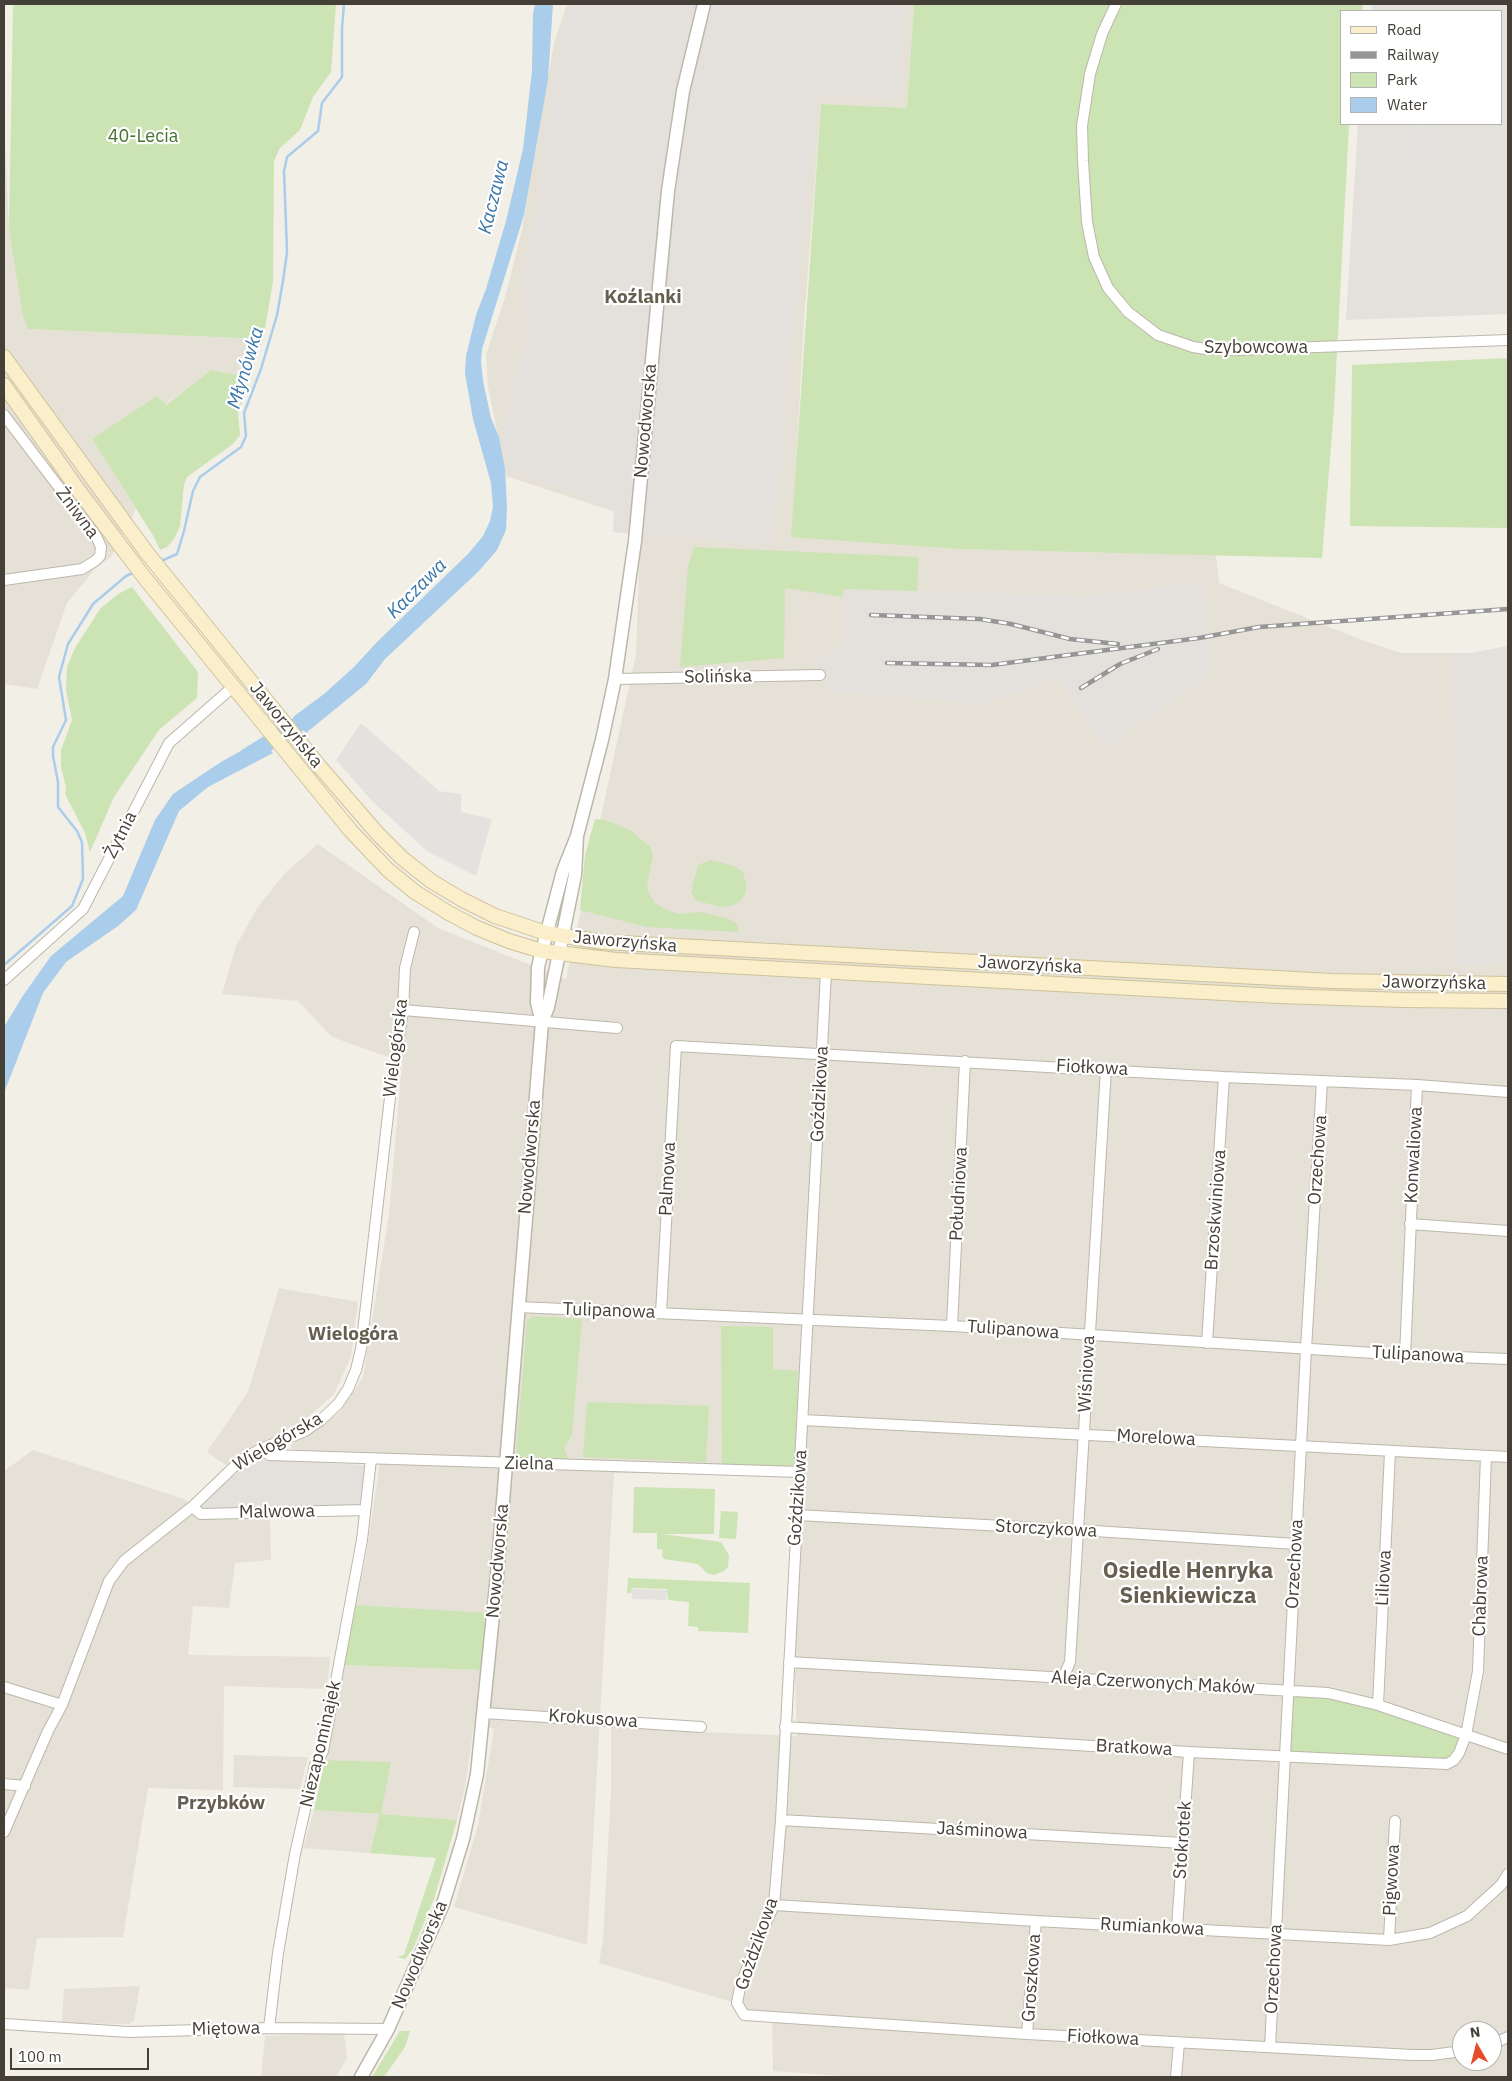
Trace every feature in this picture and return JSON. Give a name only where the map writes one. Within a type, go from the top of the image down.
[{"type":"main road","name":"Jaworzyńska","points":[[4,357],[161,571],[308,752],[377,833],[402,858],[430,881],[495,916],[546,933],[603,942],[1294,979],[1396,983],[1508,984]]},
{"type":"main road","name":"Jaworzyńska","points":[[4,385],[79,491],[144,577],[365,847],[415,892],[446,912],[477,928],[542,951],[616,960],[1278,996],[1508,1001]]},
{"type":"street","name":"Nowodworska","points":[[542,1022],[537,1003],[538,967],[563,871],[577,836],[602,740],[615,679],[635,541],[668,191],[683,91],[704,4]]},
{"type":"street","name":"Szybowcowa","points":[[1116,4],[1096,51],[1084,102],[1082,126],[1085,200],[1090,241],[1100,272],[1119,302],[1140,322],[1158,335],[1174,342],[1206,349],[1254,350],[1508,340]]},
{"type":"street","name":"Żniwna","points":[[4,415],[96,536],[101,547],[100,556],[96,562],[82,569],[4,580]]},
{"type":"street","name":"Solińska","points":[[615,679],[820,675]]},
{"type":"street","name":"Żytnia","points":[[4,980],[83,909],[169,743],[234,686]]},
{"type":"street","name":"Nowodworska","points":[[361,2077],[388,2029],[443,1904],[463,1839],[477,1774],[506,1463],[542,1022],[548,1006],[575,874],[577,836]]},
{"type":"street","name":"Wielogórska","points":[[4,1832],[48,1731],[62,1705],[109,1581],[124,1561],[192,1507],[241,1460],[261,1449],[305,1431],[322,1420],[338,1404],[348,1389],[356,1370],[361,1349],[391,1089],[403,1010],[405,968],[414,932]]},
{"type":"street","name":"Goździkowa","points":[[744,2015],[736,2004],[740,1987],[757,1942],[774,1905],[781,1820],[826,972]]},
{"type":"street","points":[[403,1010],[617,1028]]},
{"type":"street","name":"Fiołkowa","points":[[676,1046],[1417,1085],[1508,1092]]},
{"type":"street","name":"Palmowa","points":[[661,1313],[676,1046]]},
{"type":"street","name":"Południowa","points":[[952,1326],[966,1061]]},
{"type":"street","name":"Wiśniowa","points":[[1063,1678],[1070,1662],[1106,1069]]},
{"type":"street","name":"Brzoskwiniowa","points":[[1207,1343],[1224,1076]]},
{"type":"street","name":"Orzechowa","points":[[1270,2047],[1284,1757],[1322,1081]]},
{"type":"street","name":"Konwaliowa","points":[[1405,1355],[1417,1085]]},
{"type":"street","points":[[1410,1224],[1508,1231]]},
{"type":"street","name":"Tulipanowa","points":[[518,1307],[952,1326],[1405,1355],[1508,1359]]},
{"type":"street","name":"Morelowa","points":[[803,1420],[1508,1458]]},
{"type":"street","name":"Zielna","points":[[261,1449],[269,1455],[800,1472]]},
{"type":"street","name":"Liliowa","points":[[1378,1705],[1390,1452]]},
{"type":"street","name":"Chabrowa","points":[[1466,1735],[1478,1671],[1486,1456]]},
{"type":"street","name":"Niezapominajek","points":[[269,2028],[278,1953],[295,1854],[315,1765],[323,1751],[362,1540],[372,1459]]},
{"type":"street","name":"Malwowa","points":[[192,1507],[201,1514],[365,1510]]},
{"type":"street","name":"Storczykowa","points":[[797,1516],[1079,1530],[1296,1544]]},
{"type":"street","name":"Aleja Czerwonych Maków","points":[[789,1662],[1328,1693],[1378,1705],[1508,1749]]},
{"type":"street","points":[[4,1687],[62,1705]]},
{"type":"street","name":"Krokusowa","points":[[484,1713],[701,1727]]},
{"type":"street","name":"Bratkowa","points":[[785,1727],[1189,1752],[1447,1764],[1454,1760],[1459,1753],[1466,1735]]},
{"type":"street","name":"Stokrotek","points":[[1177,1928],[1189,1752]]},
{"type":"street","points":[[4,1784],[25,1786]]},
{"type":"street","name":"Jaśminowa","points":[[781,1820],[1183,1843]]},
{"type":"street","name":"Pigwowa","points":[[1389,1940],[1395,1820]]},
{"type":"street","name":"Rumiankowa","points":[[774,1905],[1389,1940],[1430,1933],[1467,1916],[1501,1884],[1508,1874]]},
{"type":"street","name":"Groszkowa","points":[[1028,2034],[1036,1921]]},
{"type":"street","name":"Fiołkowa","points":[[744,2015],[1179,2043],[1432,2055],[1452,2052]]},
{"type":"street","name":"Miętowa","points":[[4,2024],[128,2032],[269,2028],[388,2029]]},
{"type":"street","points":[[1176,2077],[1179,2043]]},
{"type":"shaded area","points":[[567,4],[914,4],[907,108],[821,104],[804,320],[792,536],[958,549],[1216,555],[1219,583],[1362,640],[1401,653],[1471,653],[1508,646],[1508,2077],[856,2077],[773,2071],[772,2016],[741,2016],[739,2004],[599,1963],[603,1939],[611,1791],[611,1726],[797,1736],[792,1587],[798,1475],[614,1473],[587,1945],[454,1907],[478,1825],[494,1729],[474,1724],[465,1787],[457,1820],[381,1814],[370,1853],[303,1848],[314,1810],[380,1814],[391,1762],[325,1760],[344,1665],[480,1670],[485,1614],[356,1605],[366,1557],[381,1455],[291,1449],[291,1445],[296,1441],[316,1431],[341,1411],[363,1377],[389,1214],[402,1062],[332,1037],[298,1001],[222,994],[236,946],[257,908],[286,872],[318,844],[438,928],[566,979],[636,654],[641,516],[609,510],[506,476],[488,387],[486,355],[506,294],[522,230],[554,43]]},
{"type":"shaded area","points":[[568,4],[906,4],[900,89],[897,100],[821,96],[819,104],[806,203],[773,545],[613,532],[614,507],[505,469],[503,432],[526,334],[521,276],[537,211],[552,81]]},
{"type":"shaded area","points":[[1372,4],[1508,4],[1508,314],[1346,320],[1358,125],[1502,125],[1502,10],[1371,10]]},
{"type":"shaded area","points":[[1502,96],[1508,97],[1508,129],[1489,125],[1502,125]]},
{"type":"shaded area","points":[[4,120],[9,229],[28,329],[263,339],[250,378],[211,370],[165,405],[92,439],[136,509],[111,557],[95,569],[67,603],[37,689],[4,684]]},
{"type":"shaded area","points":[[1417,125],[1442,130],[1436,160],[1411,156]]},
{"type":"shaded area","points":[[1206,582],[1211,674],[1105,748],[1064,687],[1061,678],[984,704],[830,692],[821,682],[819,658],[842,646],[843,589],[1084,596]]},
{"type":"shaded area","points":[[1508,646],[1508,964],[1456,965],[1451,653],[1471,653]]},
{"type":"shaded area","points":[[361,723],[439,791],[461,794],[461,812],[492,819],[476,876],[427,851],[372,801],[336,760]]},
{"type":"shaded area","points":[[279,1288],[358,1302],[351,1357],[334,1394],[297,1427],[245,1451],[226,1465],[207,1452],[248,1392]]},
{"type":"shaded area","points":[[33,1450],[184,1499],[204,1519],[270,1514],[271,1560],[235,1563],[229,1608],[193,1606],[188,1655],[330,1657],[327,1689],[224,1686],[223,1790],[148,1788],[123,1937],[37,1938],[29,1990],[6,1988],[4,1993],[4,1471]]},
{"type":"shaded area","points":[[260,1460],[367,1465],[361,1506],[205,1510],[199,1505],[244,1467]]},
{"type":"shaded area","points":[[632,1589],[667,1590],[666,1600],[632,1599]]},
{"type":"shaded area","points":[[234,1755],[308,1757],[300,1789],[233,1787]]},
{"type":"shaded area","points":[[140,1986],[134,2020],[129,2024],[62,2023],[64,1989]]},
{"type":"shaded area","points":[[344,2033],[347,2058],[336,2077],[261,2077],[265,2036]]},
{"type":"green space","name":"40-Lecia","points":[[13,4],[336,4],[331,72],[313,97],[300,130],[280,148],[274,161],[273,282],[263,339],[28,329],[23,316],[9,229]]},
{"type":"green space","points":[[914,4],[1363,4],[1362,10],[1340,10],[1340,125],[1349,125],[1334,409],[1322,558],[958,549],[791,537],[821,104],[907,108]]},
{"type":"green space","points":[[1508,358],[1508,528],[1350,526],[1352,365]]},
{"type":"green space","points":[[211,370],[250,378],[238,413],[240,435],[233,444],[187,477],[184,484],[180,526],[174,539],[167,547],[160,550],[154,537],[92,439],[157,396],[166,405]]},
{"type":"green space","points":[[694,547],[919,557],[917,591],[844,589],[843,597],[785,588],[784,658],[680,667],[688,567]]},
{"type":"green space","points":[[132,587],[198,672],[197,698],[159,730],[114,797],[90,852],[85,833],[65,794],[66,787],[61,767],[61,750],[72,720],[66,690],[67,667],[75,648],[100,609],[118,594]]},
{"type":"green space","points":[[595,819],[605,820],[630,830],[650,847],[653,856],[647,885],[648,891],[655,903],[678,914],[700,912],[729,919],[737,924],[739,932],[647,927],[580,910],[585,855]]},
{"type":"green space","points":[[711,860],[734,866],[743,872],[746,892],[741,900],[734,905],[722,907],[697,901],[691,892],[698,865]]},
{"type":"green space","points":[[533,1316],[582,1319],[572,1435],[564,1448],[568,1459],[527,1460],[516,1456],[527,1321]]},
{"type":"green space","points":[[721,1326],[773,1327],[773,1369],[798,1371],[795,1460],[793,1465],[785,1467],[722,1465]]},
{"type":"green space","points":[[587,1402],[709,1406],[706,1462],[583,1457]]},
{"type":"green space","points":[[634,1487],[715,1489],[714,1534],[662,1534],[721,1542],[729,1555],[728,1567],[714,1575],[707,1573],[698,1564],[664,1559],[662,1555],[663,1550],[657,1549],[657,1533],[633,1533]]},
{"type":"green space","points":[[721,1511],[738,1512],[736,1539],[719,1538]]},
{"type":"green space","points":[[628,1578],[750,1583],[748,1633],[698,1631],[698,1627],[688,1626],[689,1602],[668,1600],[667,1589],[632,1588],[631,1593],[627,1593]]},
{"type":"green space","points":[[356,1605],[485,1613],[481,1670],[344,1665]]},
{"type":"green space","points":[[1289,1691],[1328,1693],[1465,1736],[1453,1760],[1285,1757]]},
{"type":"green space","points":[[325,1760],[391,1762],[381,1814],[457,1820],[434,1899],[412,1951],[405,1959],[397,1957],[404,1955],[436,1858],[370,1853],[380,1814],[314,1810]]},
{"type":"green space","points":[[400,2031],[410,2031],[405,2047],[384,2077],[372,2077]]},
{"type":"water","points":[[535,4],[553,4],[548,80],[524,215],[482,349],[481,361],[491,418],[499,437],[505,469],[506,530],[497,550],[479,571],[385,659],[366,684],[306,733],[293,717],[324,694],[354,667],[377,642],[469,553],[483,536],[490,521],[493,507],[491,483],[473,419],[465,373],[466,356],[476,315],[486,289],[506,221],[523,149],[532,71],[533,14]]},
{"type":"water","points":[[262,739],[273,753],[208,787],[179,811],[136,910],[118,926],[66,962],[43,993],[4,1093],[4,1027],[22,997],[51,956],[123,896],[155,820],[173,794],[221,762]]},
{"type":"waterway","name":"Młynówka","points":[[161,561],[177,554],[193,491],[200,477],[241,447],[246,436],[244,413],[261,369],[277,315],[283,281],[287,252],[284,171],[287,157],[318,131],[322,103],[342,77],[344,4]]},
{"type":"waterway","name":"Młynówka","points":[[4,965],[72,906],[83,879],[82,842],[77,831],[58,807],[58,782],[53,747],[66,720],[59,677],[68,644],[93,604],[126,576],[135,572]]},
{"type":"waterway","name":"Kaczawa","points":[[247,756],[318,712]]},
{"type":"railway","points":[[887,663],[992,665],[1199,638],[1259,627],[1508,609]]},
{"type":"railway","points":[[871,615],[980,619],[1011,624],[1070,639],[1118,644]]},
{"type":"railway","points":[[1081,688],[1120,664],[1158,649]]},
{"type":"district","name":"Koźlanki","points":[[643,298]]},
{"type":"district","name":"Wielogóra","points":[[353,1335]]},
{"type":"district","name":"Osiedle Henryka Sienkiewicza","points":[[1188,1584]]},
{"type":"district","name":"Przybków","points":[[221,1804]]}]
